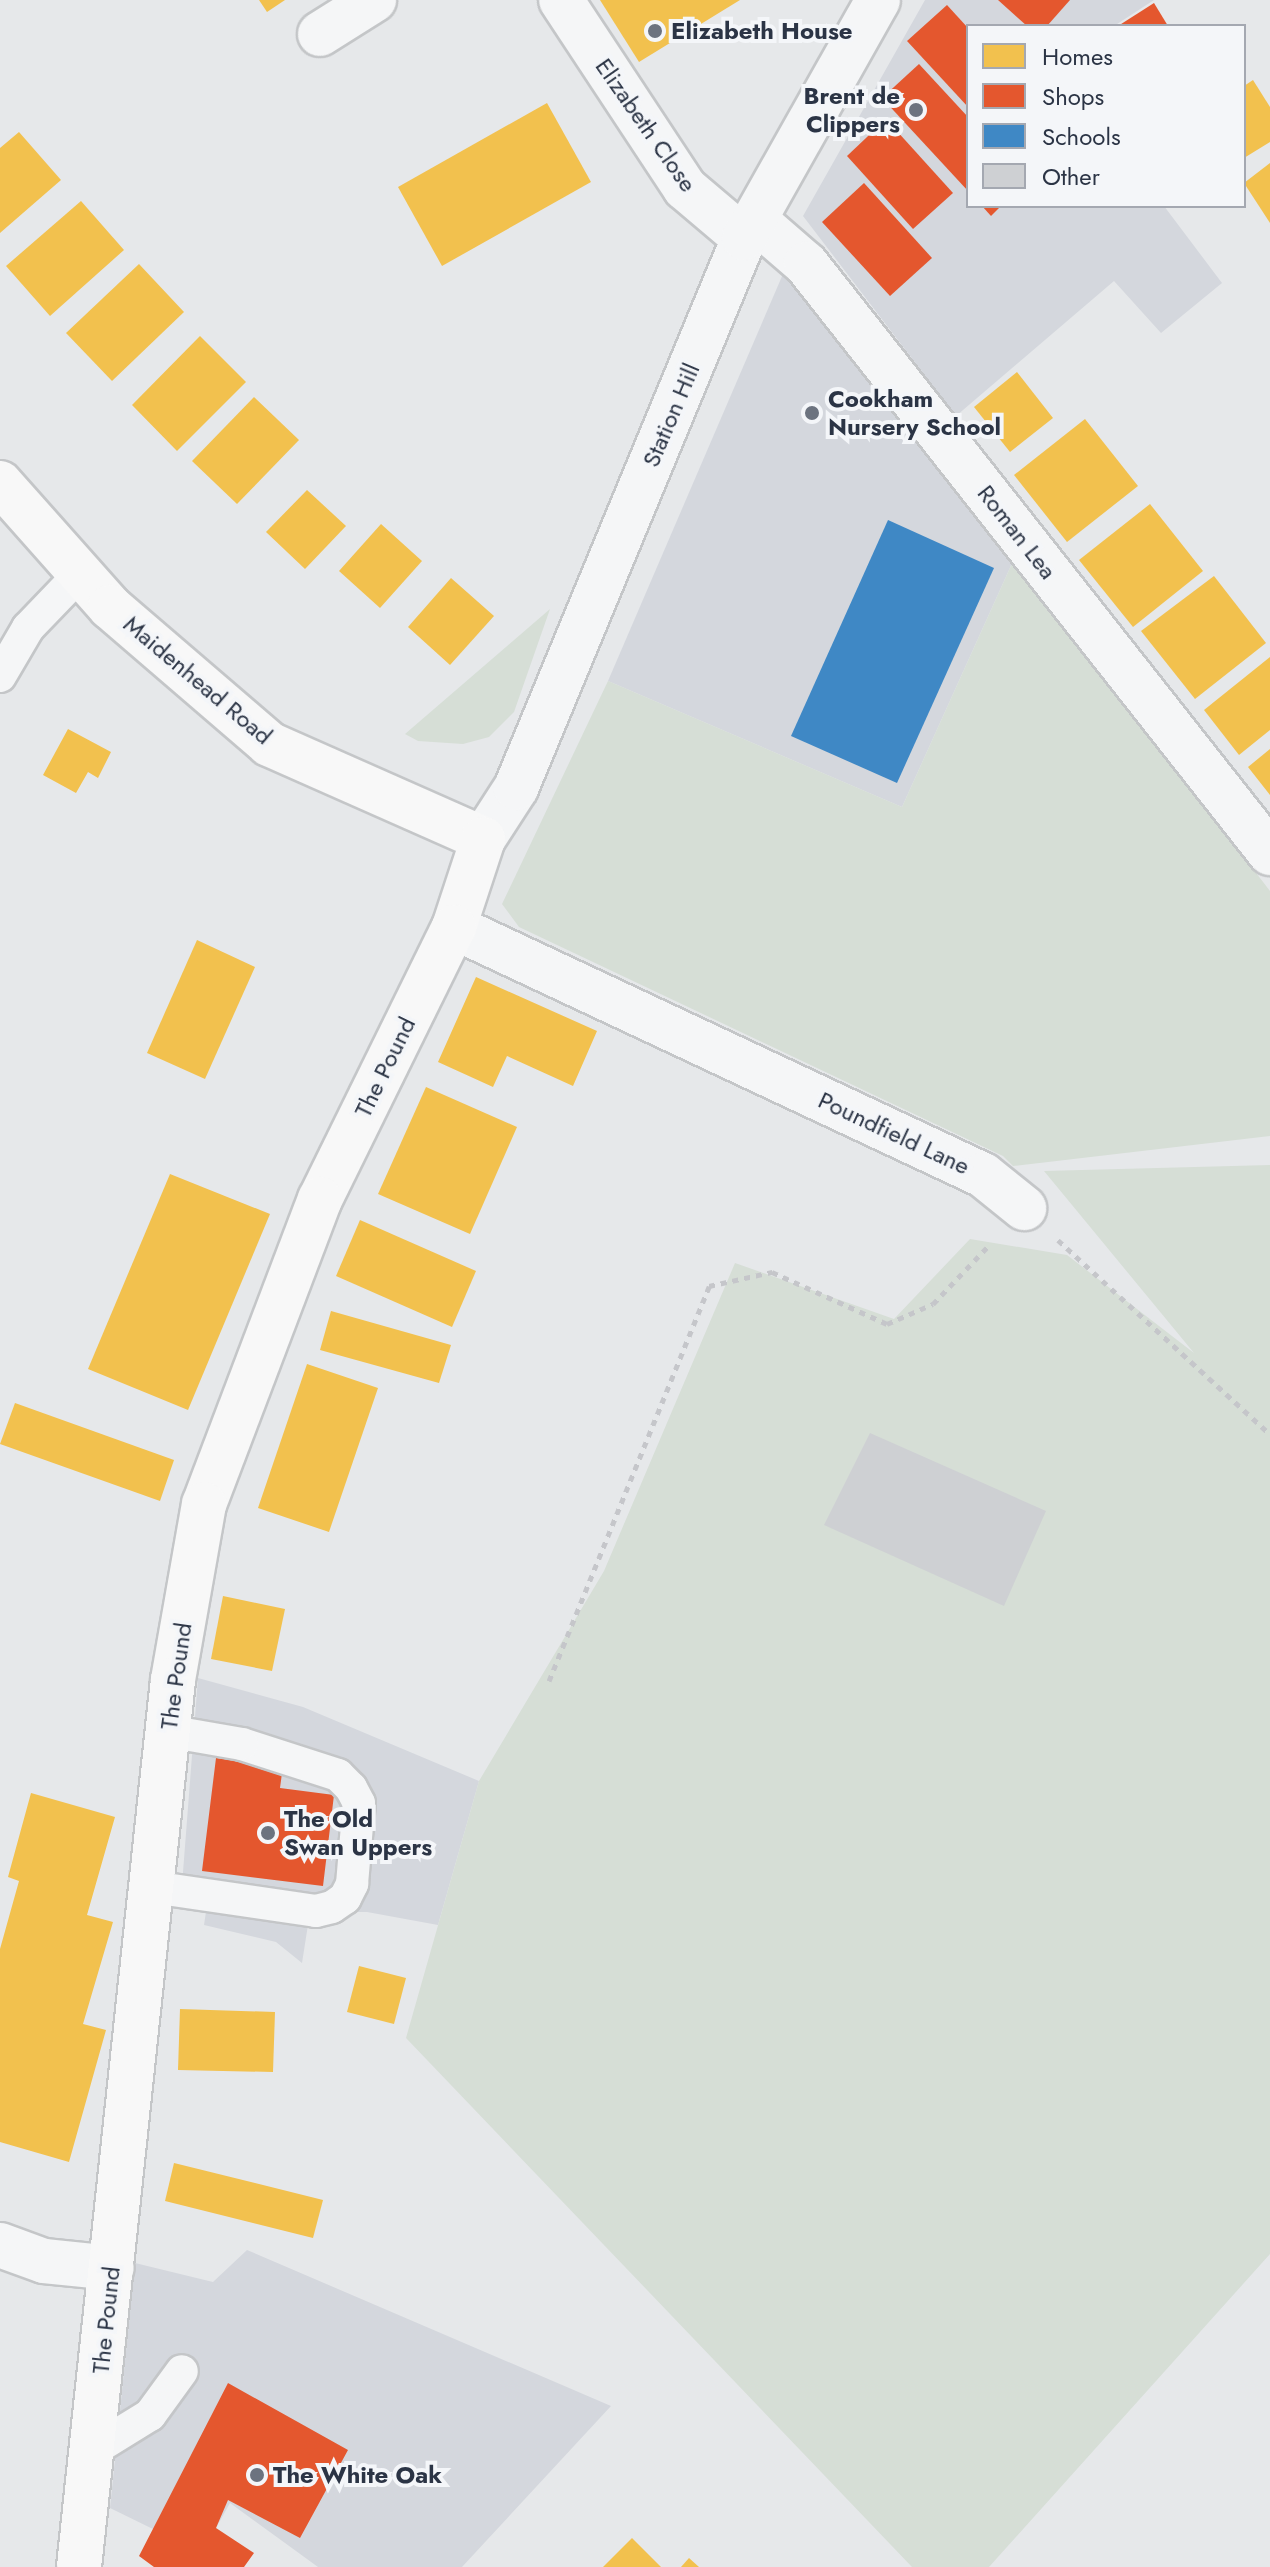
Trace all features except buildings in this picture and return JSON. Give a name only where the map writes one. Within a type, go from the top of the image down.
[{"type":"main road","name":"Maidenhead Road","points":[[0,483],[79,575],[269,744],[483,839]]},
{"type":"main road","name":"The Pound","points":[[79,2567],[167,1731],[204,1504],[320,1199],[454,927],[483,839]]},
{"type":"street","points":[[320,34],[374,0]]},
{"type":"street","name":"Elizabeth Close","points":[[561,0],[685,188],[750,229]]},
{"type":"street","name":"Station Hill","points":[[483,839],[516,788],[750,229],[878,0]]},
{"type":"street","name":"Roman Lea","points":[[750,229],[806,264],[1270,853]]},
{"type":"street","name":"Poundfield Lane","points":[[454,927],[983,1175],[1024,1208]]},
{"type":"street","points":[[0,2245],[44,2261],[112,2268]]},
{"type":"lane","points":[[0,676],[28,628],[79,575]]},
{"type":"lane","points":[[152,1887],[316,1911],[332,1907],[345,1898],[352,1884],[359,1803],[351,1788],[338,1775],[269,1751],[167,1731]]},
{"type":"lane","points":[[93,2450],[150,2415],[182,2371]]},
{"type":"path","points":[[549,1681],[709,1286],[772,1272],[887,1324],[933,1304],[1024,1208],[1270,1434]]},
{"type":"shaded area","points":[[925,0],[1154,0],[1117,24],[966,24],[966,208],[1166,208],[1222,283],[1161,333],[1114,281],[956,416],[803,216]]},
{"type":"shaded area","name":"Cookham Nursery School","points":[[786,267],[1014,559],[902,807],[608,681]]},
{"type":"shaded area","points":[[1014,559],[1270,891],[1270,1136],[1013,1166],[1003,1156],[519,927],[502,904],[608,681],[902,807]]},
{"type":"shaded area","points":[[550,609],[514,712],[489,737],[463,744],[418,741],[405,734]]},
{"type":"shaded area","points":[[1270,1165],[1270,2254],[989,2567],[912,2567],[406,2038],[479,1781],[604,1571],[735,1263],[894,1319],[970,1239],[1067,1255],[1194,1353],[1044,1171]]},
{"type":"shaded area","points":[[198,1678],[303,1707],[479,1781],[438,1925],[367,1912],[310,1912],[302,1963],[276,1942],[204,1925],[207,1905],[181,1898]]},
{"type":"shaded area","points":[[247,2250],[611,2406],[462,2567],[318,2567],[230,2503],[202,2553],[110,2508],[135,2263],[213,2282]]},
{"type":"place","name":"Elizabeth House","points":[[655,31]]},
{"type":"place","name":"Brent de Clippers","points":[[916,110]]},
{"type":"place","name":"Cookham Nursery School","points":[[812,413]]},
{"type":"place","name":"The Old Swan Uppers","points":[[268,1833]]},
{"type":"place","name":"The White Oak","points":[[257,2475]]}]
